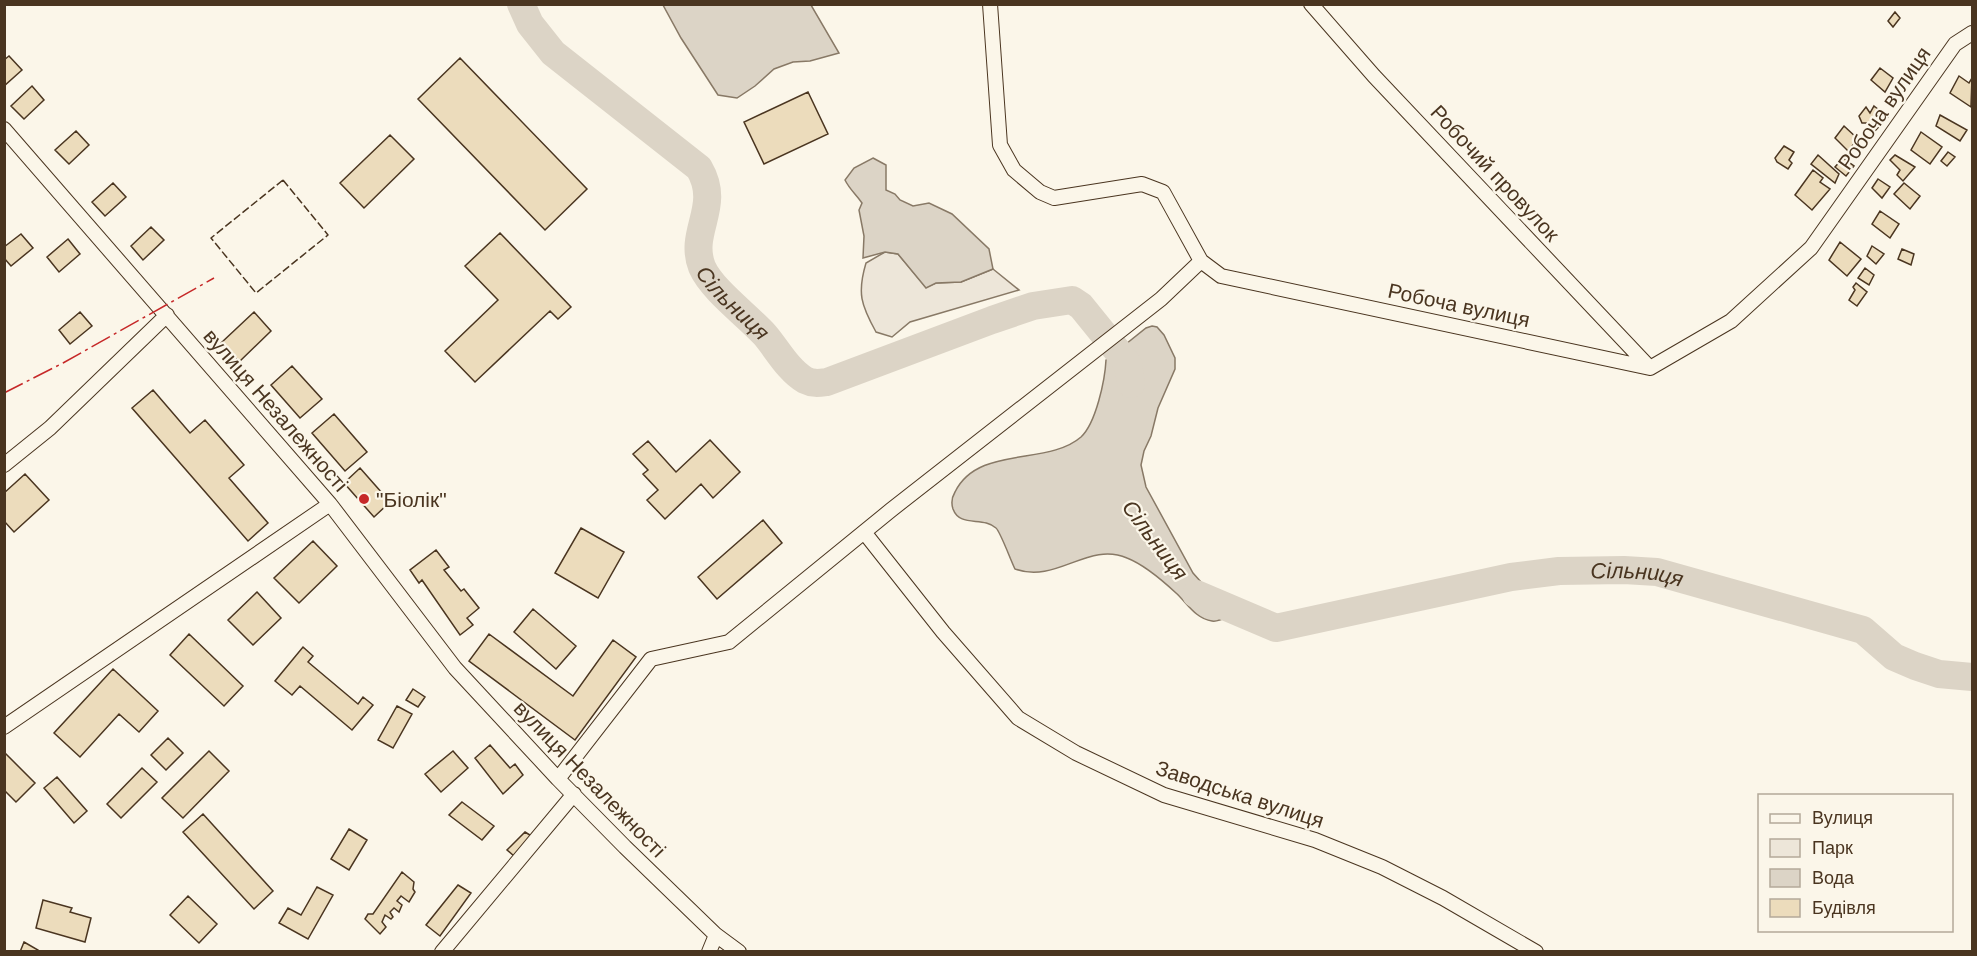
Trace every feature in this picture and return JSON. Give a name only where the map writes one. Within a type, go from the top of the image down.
[{"type":"street","name":"Робоча вулиця","points":[[990,4],[1000,145],[1014,170],[1040,192],[1054,198],[1142,184],[1163,192],[1202,261],[1221,276],[1650,368],[1731,321],[1811,248],[1955,44],[1972,33]]},
{"type":"street","name":"Робочий провулок","points":[[1311,4],[1374,76],[1650,368]]},
{"type":"street","name":"вулиця Незалежності","points":[[4,129],[330,504],[455,668],[625,847],[717,935],[739,951]]},
{"type":"street","points":[[558,779],[651,659],[729,642],[864,532],[1161,299],[1202,261]]},
{"type":"street","points":[[4,465],[50,428],[167,315]]},
{"type":"street","points":[[4,727],[330,504]]},
{"type":"street","name":"Заводська вулиця","points":[[864,532],[943,632],[1018,718],[1076,753],[1164,795],[1314,840],[1382,867],[1443,898],[1536,951]]},
{"type":"street","points":[[442,951],[574,794]]},
{"type":"street","points":[[709,951],[717,935]]},
{"type":"green space","points":[[885,252],[898,254],[926,287],[936,283],[961,282],[993,269],[1019,290],[910,322],[892,337],[876,332],[864,306],[861,291],[866,263]]},
{"type":"water","points":[[663,5],[811,5],[839,53],[810,61],[793,62],[774,69],[737,98],[718,95],[681,38]]},
{"type":"water","points":[[873,158],[886,165],[886,190],[913,206],[929,203],[952,214],[989,249],[993,269],[961,282],[936,283],[926,288],[898,254],[885,252],[863,258],[864,236],[859,210],[862,203],[845,180],[854,168]]},
{"type":"water","points":[[1157,327],[1164,335],[1175,358],[1175,369],[1158,408],[1141,465],[1146,487],[1193,573],[1209,591],[1233,606],[1229,616],[1218,621],[1201,617],[1147,569],[1134,561],[1113,554],[1085,558],[1045,571],[1030,572],[1015,569],[996,528],[961,518],[956,515],[952,507],[955,492],[966,477],[980,468],[996,462],[1051,451],[1067,446],[1081,437],[1095,412],[1102,389],[1106,360],[1146,328]]},
{"type":"building","points":[[1895,12],[1900,18],[1893,27],[1888,21]]},
{"type":"building","points":[[9,56],[22,70],[4,86],[4,60]]},
{"type":"building","points":[[460,58],[587,189],[545,230],[418,99]]},
{"type":"building","points":[[1880,68],[1893,78],[1885,92],[1871,80]]},
{"type":"building","points":[[1959,76],[1969,83],[1972,78],[1971,107],[1950,93]]},
{"type":"building","points":[[32,86],[44,100],[24,119],[11,106]]},
{"type":"building","points":[[808,92],[828,134],[764,164],[744,122]]},
{"type":"building","points":[[1874,106],[1888,117],[1874,132],[1868,123],[1862,123],[1859,116],[1866,107],[1870,113]]},
{"type":"building","points":[[1940,115],[1967,130],[1960,141],[1936,126]]},
{"type":"building","points":[[1844,126],[1858,139],[1848,151],[1835,138]]},
{"type":"building","points":[[76,131],[89,145],[69,164],[55,150]]},
{"type":"building","points":[[1921,132],[1942,147],[1930,164],[1911,150]]},
{"type":"building","points":[[390,135],[414,159],[364,208],[340,183]]},
{"type":"building","points":[[1784,146],[1794,152],[1789,160],[1792,163],[1788,169],[1775,158]]},
{"type":"building","points":[[1948,152],[1955,157],[1947,166],[1941,161]]},
{"type":"building","points":[[1818,155],[1839,174],[1835,183],[1811,164]]},
{"type":"building","points":[[1895,155],[1915,167],[1903,181],[1897,175],[1900,170],[1890,160]]},
{"type":"building","points":[[1843,158],[1854,166],[1846,176],[1835,167]]},
{"type":"building","points":[[1813,170],[1823,178],[1820,182],[1830,189],[1812,210],[1795,195]]},
{"type":"building","points":[[1878,179],[1890,187],[1882,198],[1872,188]]},
{"type":"building","points":[[113,183],[126,197],[105,216],[92,202]]},
{"type":"building","points":[[1904,183],[1920,196],[1910,209],[1894,194]]},
{"type":"building","points":[[1880,211],[1899,224],[1890,238],[1872,224]]},
{"type":"building","points":[[151,227],[164,240],[143,260],[131,246]]},
{"type":"building","points":[[500,233],[571,307],[558,319],[550,311],[475,382],[445,351],[498,300],[465,266]]},
{"type":"building","points":[[21,234],[33,248],[11,266],[4,258],[4,247]]},
{"type":"building","points":[[68,239],[80,254],[59,272],[47,257]]},
{"type":"building","points":[[1840,242],[1861,259],[1847,276],[1829,260]]},
{"type":"building","points":[[1872,246],[1884,254],[1876,264],[1867,256]]},
{"type":"building","points":[[1902,249],[1914,254],[1911,265],[1898,259]]},
{"type":"building","points":[[1865,268],[1874,275],[1869,285],[1858,278]]},
{"type":"building","points":[[1856,283],[1867,292],[1857,306],[1849,300]]},
{"type":"building","points":[[80,312],[92,326],[70,344],[59,330]]},
{"type":"building","points":[[254,312],[271,331],[239,362],[221,343]]},
{"type":"building","points":[[292,366],[322,399],[300,418],[271,385]]},
{"type":"building","points":[[153,390],[190,433],[205,420],[244,465],[229,478],[268,523],[248,541],[132,408]]},
{"type":"building","points":[[334,414],[367,452],[345,471],[312,433]]},
{"type":"building","points":[[710,440],[740,472],[713,498],[701,484],[665,519],[647,500],[658,490],[643,474],[648,470],[633,454],[648,441],[676,472]]},
{"type":"building","points":[[360,468],[390,502],[374,517],[344,483]]},
{"type":"building","points":[[25,474],[49,500],[14,532],[4,521],[4,493]]},
{"type":"building","points":[[763,520],[782,543],[717,599],[698,577]]},
{"type":"building","points":[[581,528],[624,552],[598,598],[555,573]]},
{"type":"building","points":[[313,541],[337,566],[299,603],[274,578]]},
{"type":"building","points":[[436,550],[449,567],[444,570],[461,591],[464,589],[479,608],[467,618],[473,625],[460,635],[422,580],[419,583],[410,570]]},
{"type":"building","points":[[257,592],[281,618],[253,645],[228,620]]},
{"type":"building","points":[[533,609],[576,646],[556,669],[514,632]]},
{"type":"building","points":[[189,634],[243,686],[224,706],[170,655]]},
{"type":"building","points":[[489,634],[573,696],[613,640],[636,657],[575,740],[469,661]]},
{"type":"building","points":[[303,647],[313,656],[308,662],[358,704],[363,697],[373,705],[352,730],[300,686],[292,695],[275,681]]},
{"type":"building","points":[[113,669],[158,711],[139,732],[119,714],[80,757],[54,733]]},
{"type":"building","points":[[413,689],[425,697],[418,707],[406,700]]},
{"type":"building","points":[[397,706],[412,714],[393,748],[378,740]]},
{"type":"building","points":[[168,738],[183,753],[166,770],[151,755]]},
{"type":"building","points":[[490,745],[510,768],[515,764],[523,775],[503,794],[475,758]]},
{"type":"building","points":[[209,751],[229,771],[183,818],[162,798]]},
{"type":"building","points":[[453,751],[468,768],[441,792],[425,774]]},
{"type":"building","points":[[4,752],[35,783],[16,802],[4,790]]},
{"type":"building","points":[[142,768],[157,782],[121,818],[107,804]]},
{"type":"building","points":[[57,777],[87,811],[74,823],[44,788]]},
{"type":"building","points":[[462,802],[494,826],[482,840],[449,815]]},
{"type":"building","points":[[203,814],[273,891],[254,909],[183,832]]},
{"type":"building","points":[[349,829],[367,840],[349,870],[331,859]]},
{"type":"building","points":[[525,832],[533,837],[514,856],[507,850]]},
{"type":"building","points":[[402,872],[414,882],[415,892],[409,902],[401,896],[397,901],[402,905],[399,912],[394,908],[390,912],[393,917],[391,919],[385,915],[382,922],[386,927],[380,934],[365,919],[368,914],[373,914]]},
{"type":"building","points":[[458,885],[471,893],[440,936],[426,925]]},
{"type":"building","points":[[317,887],[333,895],[308,939],[279,923],[288,908],[301,915]]},
{"type":"building","points":[[188,896],[217,924],[199,943],[170,915]]},
{"type":"building","points":[[43,900],[72,908],[70,912],[91,918],[85,942],[36,928]]},
{"type":"building","points":[[24,942],[38,950],[37,952],[20,952]]},
{"type":"waterway","name":"Сільниця","points":[[521,4],[530,24],[553,53],[699,168],[707,195],[699,242],[702,267],[714,285],[765,335],[788,365],[805,380],[813,383],[827,382],[1033,306],[1072,300],[1081,306],[1128,364],[1131,384]]},
{"type":"waterway","name":"Сільниця","points":[[1196,594],[1276,628],[1511,577],[1559,571],[1657,572],[1863,630],[1894,657],[1939,674],[1972,677]]},
{"type":"fence","points":[[283,180],[328,235],[256,293],[211,238],[283,180]]},
{"type":"power","points":[[4,393],[63,363],[214,278]]},
{"type":"place","name":"\"Біолік\"","points":[[364,499]]}]
